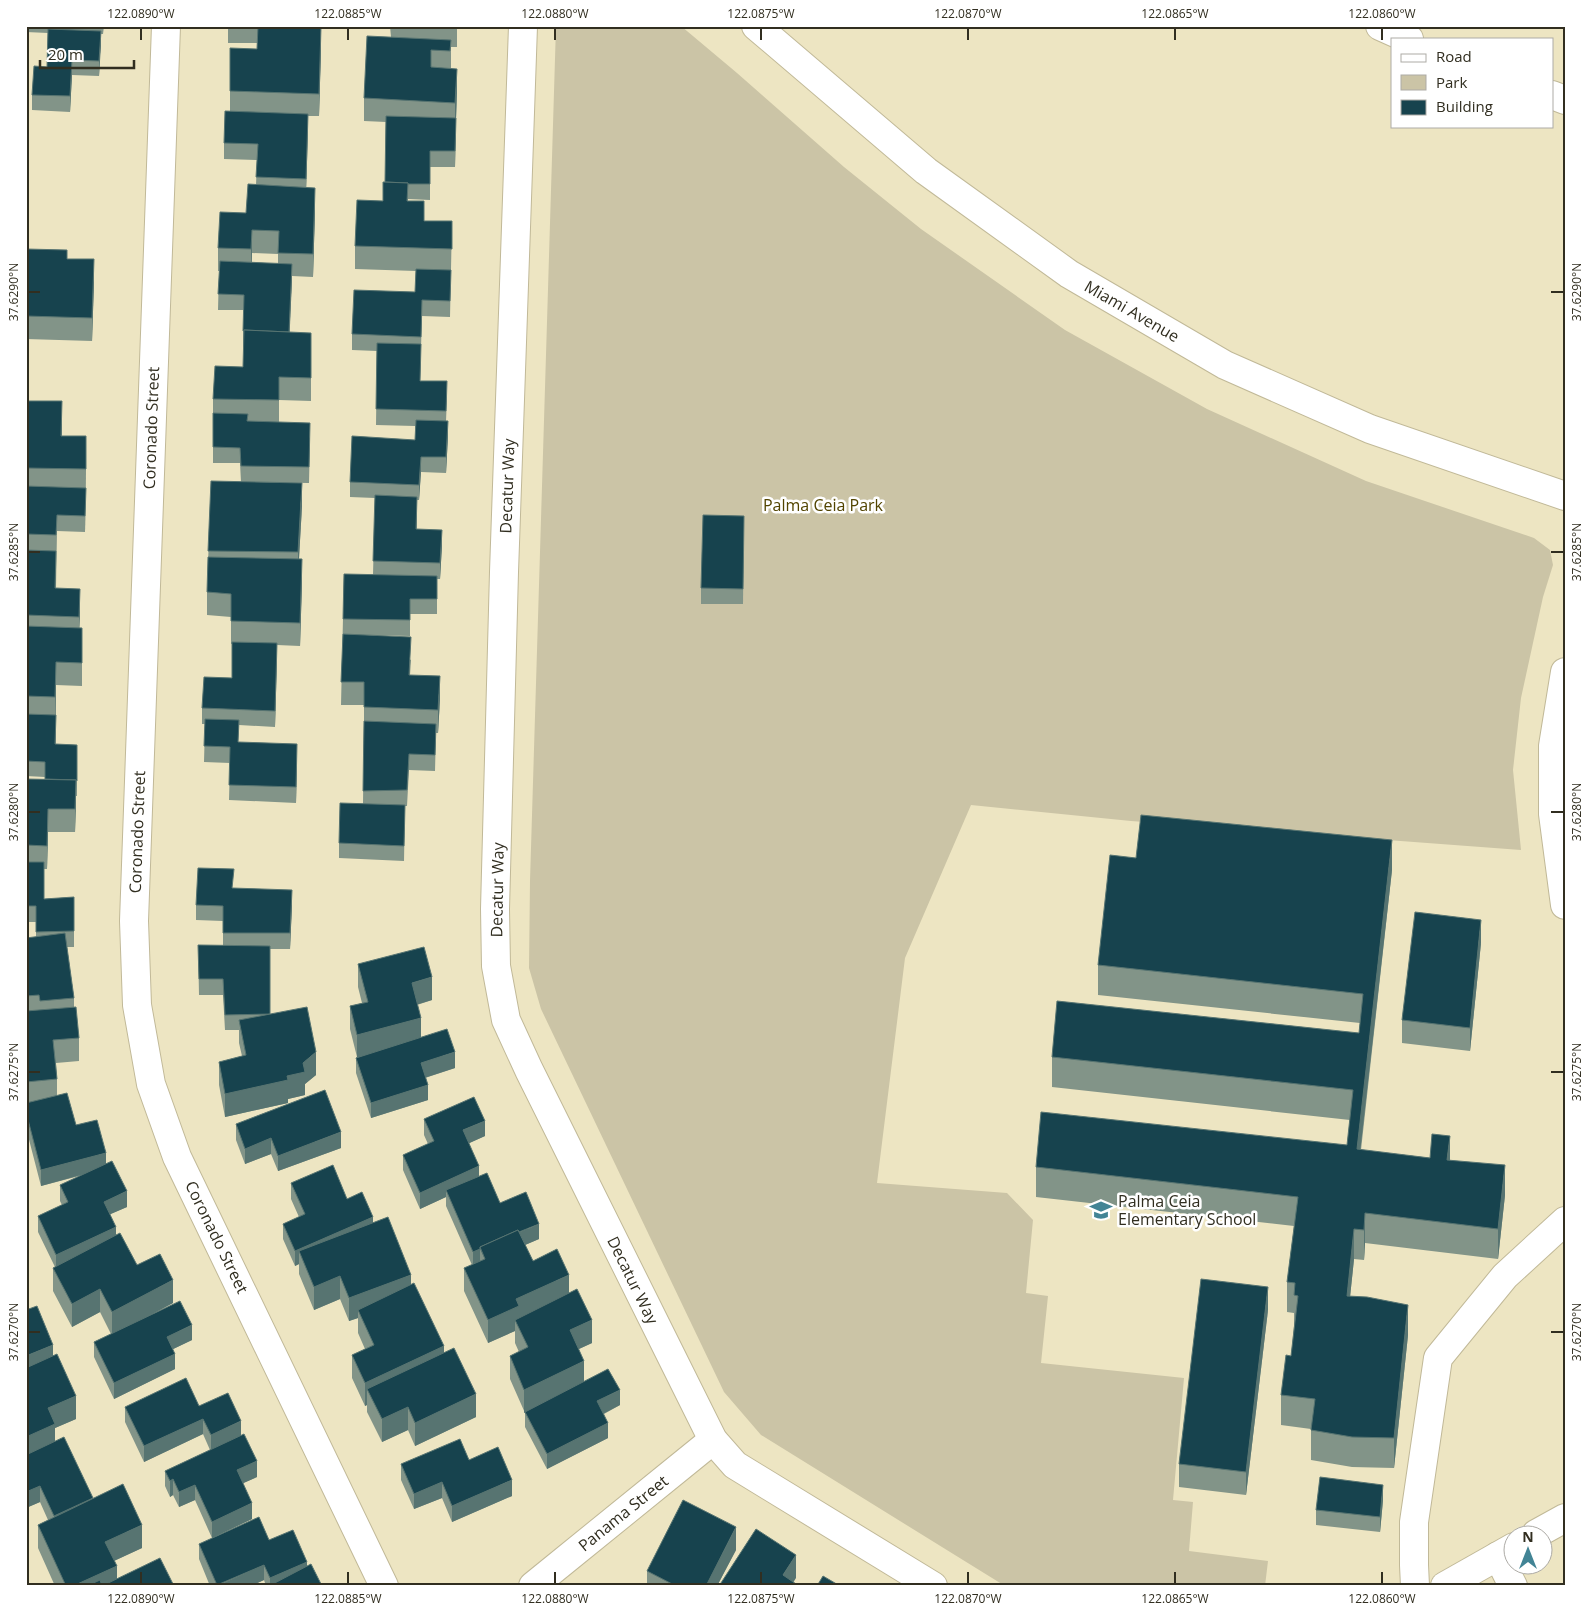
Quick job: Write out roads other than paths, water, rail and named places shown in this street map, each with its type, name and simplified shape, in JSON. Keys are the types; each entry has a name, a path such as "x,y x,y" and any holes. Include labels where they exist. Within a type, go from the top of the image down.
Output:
{"street":[{"name":"Coronado Street","path":"166,26 134,921 137,1005 151,1084 178,1158 384,1586"},
{"name":"Decatur Way","path":"523,26 504,572 496,909 496,966 506,1020 525,1062 713,1440 734,1465 934,1586"},
{"name":"Miami Avenue","path":"756,26 926,171 1085,284 1224,364 1279,389 1370,429 1565,496"},
{"path":"1380,26 1407,38"},
{"path":"1565,672 1553,746 1553,814 1565,906"},
{"path":"1415,1586 1414,1522 1438,1358 1504,1276 1565,1221"},
{"name":"Panama Street","path":"533,1586 713,1440"},
{"path":"1554,1524 1565,1518"},
{"path":"1445,1586 1504,1553"}],"place":[{"name":"Palma Ceia Elementary School","path":"1101,1210"}],"park label":[{"name":"Palma Ceia Park","path":"823,505"}]}
